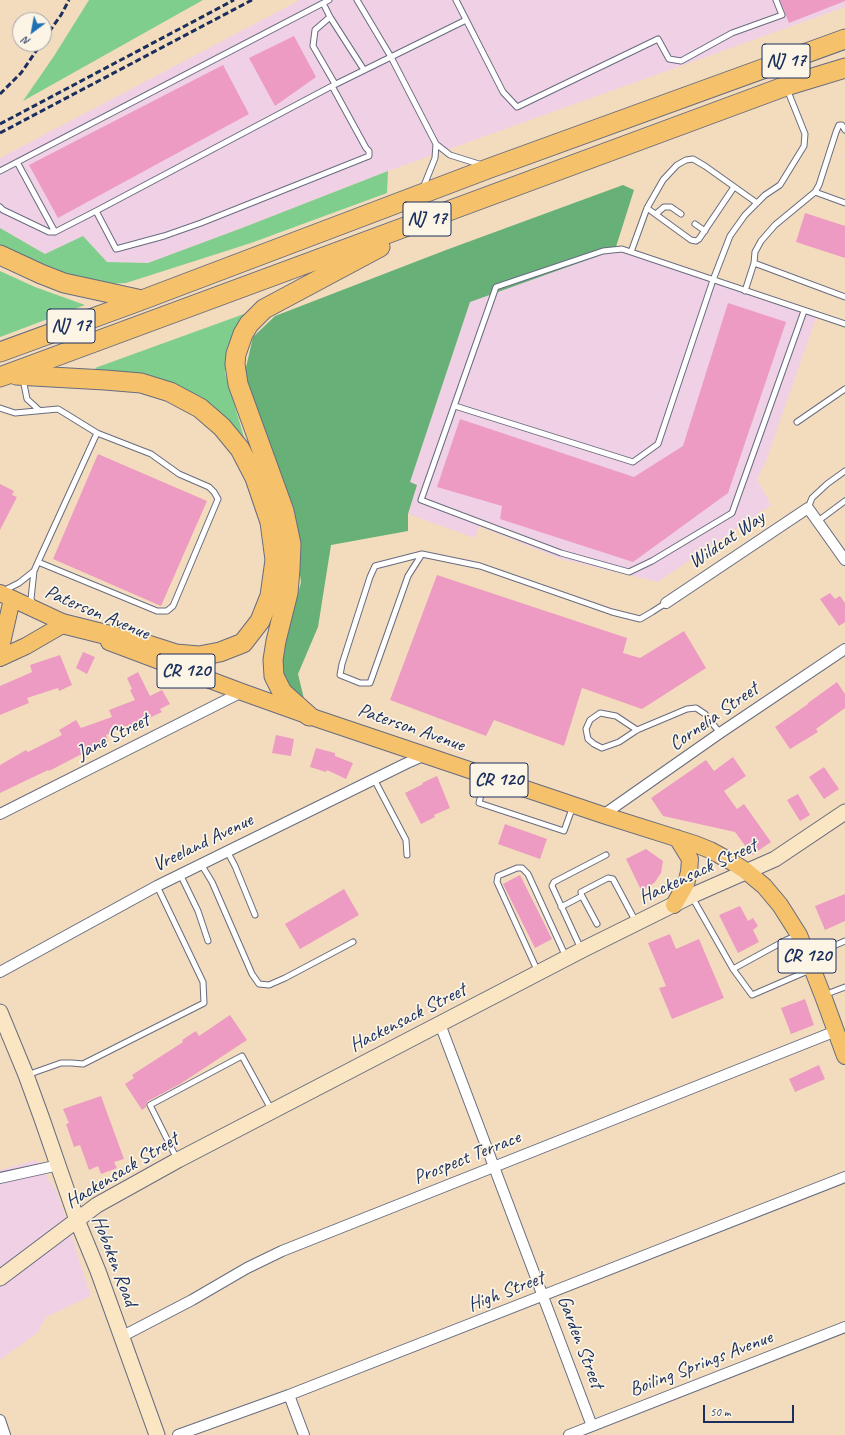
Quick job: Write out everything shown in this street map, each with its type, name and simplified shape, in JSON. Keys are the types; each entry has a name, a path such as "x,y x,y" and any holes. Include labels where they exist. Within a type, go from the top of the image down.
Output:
{"highway":[{"name":"NJ 17","path":"0,352 142,300 490,168 845,39"},
{"name":"NJ 17","path":"11,376 786,86 845,68"},
{"path":"309,716 282,692 274,676 273,660 276,641 288,593 291,544 284,511 238,384 235,364 238,344 249,324 264,309 447,212"},
{"path":"0,255 64,283 142,300"},
{"path":"11,376 141,383 170,392 200,408 222,427 240,449 255,478 270,522 275,560 270,596 260,621 243,643 220,652 199,656 176,654 148,645 64,624"}],"main road":[{"name":"Paterson Avenue","path":"4,595 64,624 139,654 242,692 309,716 710,850 746,871 764,886 780,905 798,935 841,1042"},
{"path":"0,647 2,643 4,595"},
{"path":"0,658 26,646 64,624"},
{"name":"Hackensack Street","path":"0,1278 97,1205 178,1160 538,972 691,896 775,859 845,812"},
{"path":"674,905 686,884 690,859 677,838"},
{"name":"Hoboken Road","path":"0,1012 26,1075 59,1165 77,1220 98,1271 157,1435"}],"street":[{"path":"808,508 845,560"},
{"name":"Wildcat Way","path":"666,603 808,508"},
{"name":"Cornelia Street","path":"604,815 720,733 845,649"},
{"name":"Jane Street","path":"0,814 242,692"},
{"name":"Vreeland Avenue","path":"0,972 180,874 426,755"},
{"name":"Garden Street","path":"440,1024 592,1426"},
{"name":"Prospect Terrace","path":"121,1337 192,1300 247,1268 282,1251 494,1167 841,1042"},
{"path":"0,1178 59,1165"},
{"name":"High Street","path":"178,1435 289,1395 543,1297 845,1177"},
{"name":"Boiling Springs Avenue","path":"569,1435 845,1327"},
{"path":"289,1395 304,1435"},
{"path":"0,1420 5,1435"}],"lane":[{"path":"0,171 329,0"},
{"path":"357,0 390,57 436,144 450,155 490,168"},
{"path":"456,0 503,92 517,107 658,39 669,59 681,61 732,33 782,15 776,0"},
{"path":"323,3 364,70"},
{"path":"96,210 116,249 164,236 201,223 369,156 369,151 366,148 313,46 315,30 330,16"},
{"path":"0,207 3,210 38,227 50,232 55,232 334,85 466,20"},
{"path":"455,406 633,462 658,444 713,280 730,236 745,214 765,195 780,185 804,146 805,134 786,86"},
{"path":"745,291 754,263 755,252 775,225 815,192 820,185 839,125 842,125 845,130"},
{"path":"421,195 435,158 436,144"},
{"path":"631,252 647,208 663,180 676,165 686,160 693,159 705,166 757,203"},
{"path":"17,162 55,232"},
{"path":"647,208 691,240 696,241 699,239 734,187"},
{"path":"815,192 845,203"},
{"path":"656,214 664,207 671,207 681,214"},
{"path":"695,224 704,231"},
{"path":"804,311 732,513 652,561 629,572 562,553 421,500 496,287 603,251 622,249 845,324"},
{"path":"754,263 845,297"},
{"path":"11,376 27,400 39,410"},
{"path":"797,422 845,389"},
{"path":"0,408 14,413 58,409 98,433 151,454 179,474 209,487 218,499 173,606 167,611 157,611 38,562"},
{"path":"36,611 31,599 34,571 98,433"},
{"path":"808,508 812,498 834,478 845,471"},
{"path":"818,521 845,501"},
{"path":"422,554 408,576 370,683 360,683 340,675 342,664 370,577 375,566 422,554 480,566 612,612 640,619 666,603"},
{"path":"4,595 34,571"},
{"path":"637,730 616,716 600,713 590,720 586,728 588,739 602,748 619,742 637,730 688,709 696,708 705,714 720,733"},
{"path":"486,775 479,803 486,806 564,831 573,805"},
{"path":"374,779 406,840 407,855"},
{"path":"227,851 235,866 255,915"},
{"path":"582,950 552,886 554,882 606,855"},
{"path":"201,864 212,882 252,974 258,984 269,985 285,978 353,942"},
{"path":"538,972 497,882 498,876 517,868 522,868 528,874 566,958"},
{"path":"180,874 198,911 208,941"},
{"path":"597,924 581,892 608,878 614,879 637,923"},
{"path":"26,1075 61,1063 72,1062 83,1064 204,1003 203,982 157,886"},
{"path":"562,907 582,896"},
{"path":"691,896 733,970 752,995 810,963 845,941"},
{"path":"733,970 786,940 798,935"},
{"path":"823,996 845,987"},
{"path":"178,1160 150,1105 242,1056 272,1110"}],"shaded area":[{"path":"300,0 845,0 845,7 388,171 148,263 107,262 83,236 45,254 0,228 0,158"},
{"path":"622,249 817,315 766,461 757,479 771,505 658,582 561,559 479,526 475,538 408,514 417,485 410,482 470,302 476,295 603,251"},
{"path":"36,1160 57,1192 91,1296 46,1317 37,1333 0,1360 0,1170"}],"green space":[{"path":"89,0 203,0 23,101 54,56"},
{"path":"388,171 387,193 251,243 126,283 91,285 0,250 0,228 45,254 83,236 107,262 148,263"},
{"path":"623,185 634,190 615,250 470,302 410,482 417,485 408,514 408,531 331,545 318,627 298,674 305,703 284,686 282,656 301,582 293,526 244,376 253,337 275,316 446,250"},
{"path":"0,271 35,287 85,305 0,337"},
{"path":"255,310 238,324 227,348 225,373 249,454 190,394 100,372 95,368"}],"building":[{"path":"780,0 845,0 845,1 789,23"},
{"path":"294,36 316,77 275,106 249,58"},
{"path":"223,65 249,114 58,218 29,165"},
{"path":"805,213 845,226 845,258 796,242"},
{"path":"728,303 786,322 728,493 633,562 500,519 502,506 437,487 460,419 634,477 683,446"},
{"path":"98,454 207,501 161,606 53,559"},
{"path":"0,484 14,491 12,495 17,497 0,530"},
{"path":"437,575 627,638 623,653 640,658 684,631 706,668 642,709 582,688 564,746 494,720 486,736 390,700"},
{"path":"830,593 835,599 840,596 845,603 845,622 839,626 820,599"},
{"path":"83,652 95,657 87,674 76,668"},
{"path":"60,655 72,685 59,691 58,688 27,698 29,703 0,715 0,686 32,672 30,665"},
{"path":"138,672 150,696 162,690 170,704 160,709 162,712 106,735 108,741 49,771 48,770 0,793 0,765 26,750 28,752 62,735 59,730 76,720 81,728 112,717 109,710 135,700 130,690 132,689 127,678"},
{"path":"837,682 845,694 845,708 816,729 818,732 790,749 775,727"},
{"path":"276,735 294,739 291,756 272,753"},
{"path":"316,748 335,753 335,756 353,763 346,779 327,770 326,772 310,767"},
{"path":"733,757 746,776 724,791 737,809 744,804 771,842 752,855 735,832 663,816 651,798 706,760 714,771"},
{"path":"824,767 839,789 824,799 809,777"},
{"path":"437,776 450,808 434,815 435,817 421,824 405,793"},
{"path":"798,794 810,815 800,821 787,800"},
{"path":"505,824 547,839 540,859 498,844"},
{"path":"646,849 663,861 661,873 655,882 642,892 626,859"},
{"path":"520,875 552,939 535,948 503,884"},
{"path":"344,889 359,915 300,949 285,924"},
{"path":"845,894 845,921 825,930 815,906"},
{"path":"740,906 748,921 753,918 758,926 753,930 759,942 738,953 719,915"},
{"path":"670,934 676,949 699,939 724,998 672,1019 659,988 666,986 648,943"},
{"path":"805,999 814,1025 791,1034 781,1008"},
{"path":"230,1015 247,1040 180,1084 148,1101 146,1107 142,1110 125,1084 134,1078 132,1075 183,1042 182,1040 196,1031 199,1036"},
{"path":"819,1065 825,1079 795,1092 789,1079"},
{"path":"101,1096 124,1159 114,1162 117,1168 101,1174 98,1166 89,1170 80,1145 74,1147 66,1124 69,1123 63,1109"}],"railway":[{"path":"52,28 69,0"},
{"path":"0,124 234,0"},
{"path":"0,133 252,0"},
{"path":"0,94 21,73 35,52"}]}
